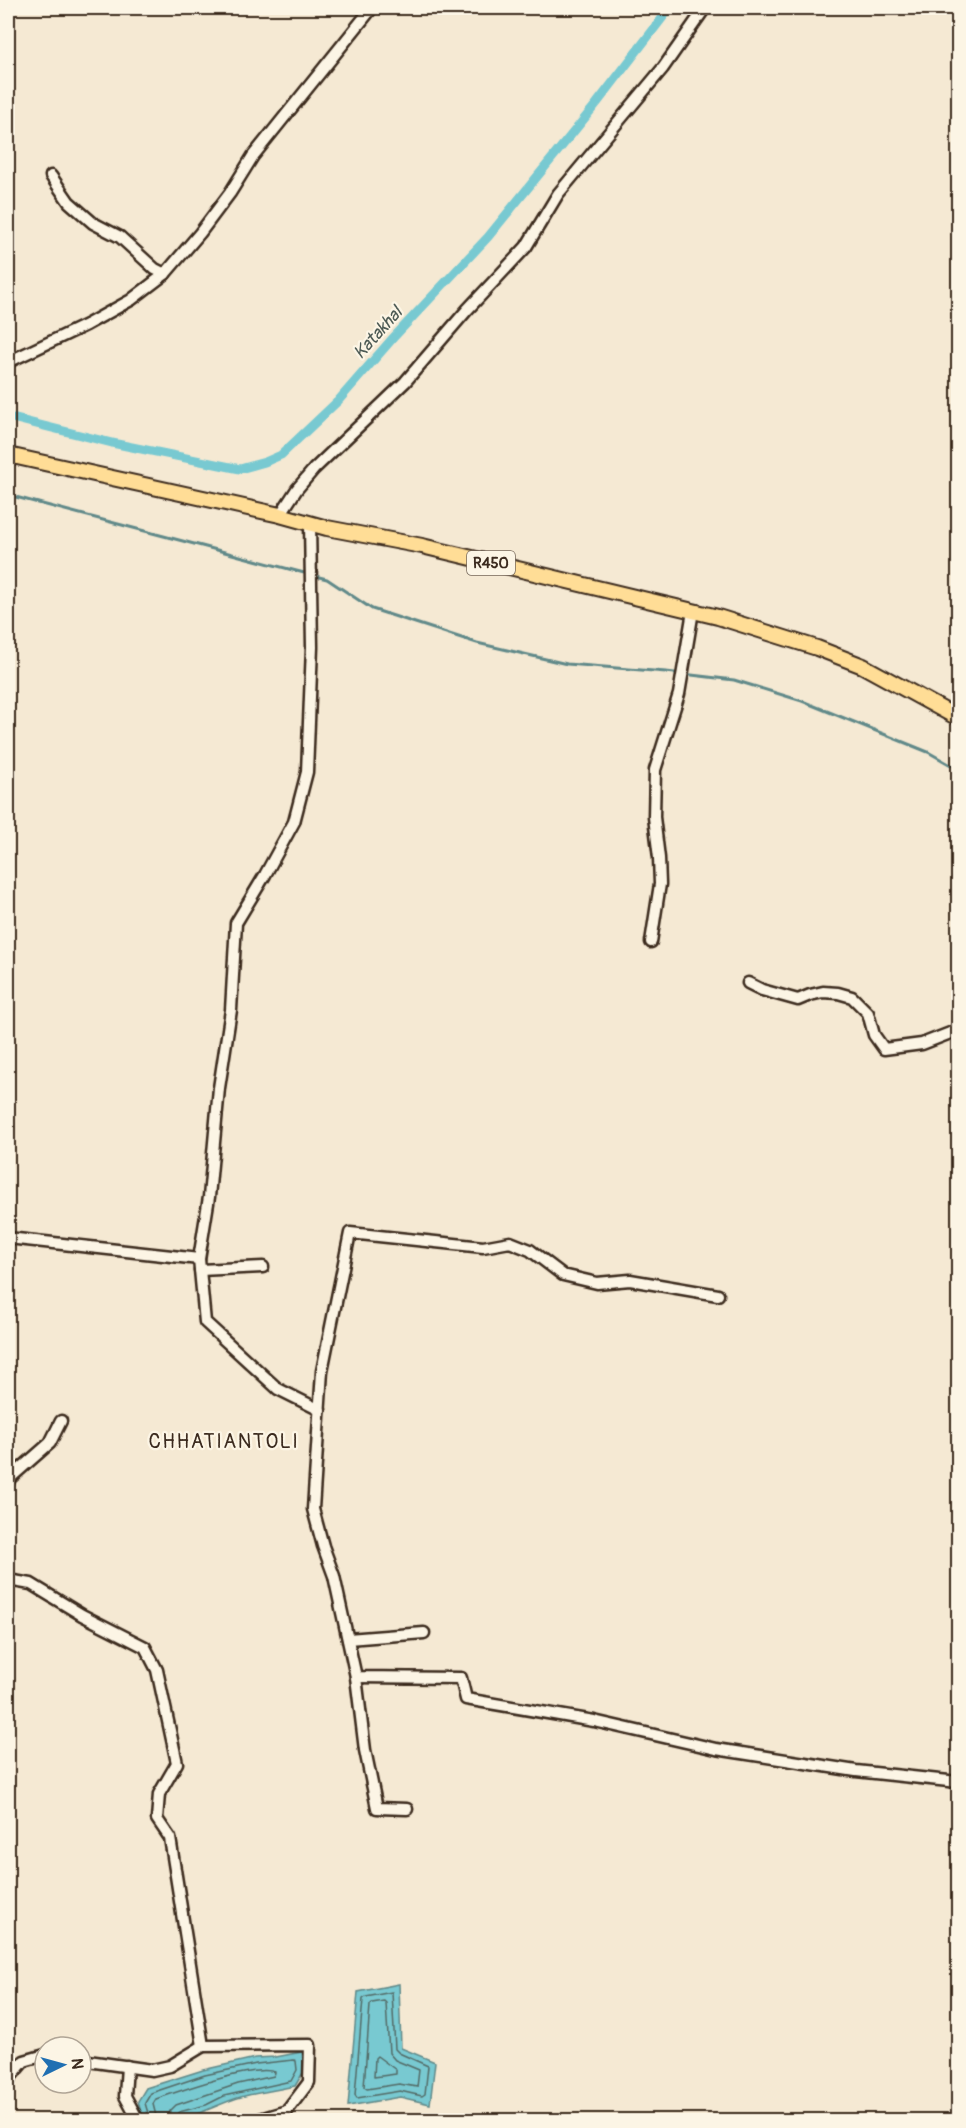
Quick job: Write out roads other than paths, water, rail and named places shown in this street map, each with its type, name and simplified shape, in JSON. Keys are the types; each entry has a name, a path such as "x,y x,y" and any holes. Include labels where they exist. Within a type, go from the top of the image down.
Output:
{"main road":[{"name":"R450","path":"8,454 310,523 422,546 693,611 817,648 863,666 958,718"}],"street":[{"path":"8,362 86,325 131,300 165,274 230,193 253,156 372,8"},
{"path":"280,515 314,469 405,382 467,310 526,248 558,194 663,69 705,8"},
{"path":"51,176 69,202 93,223 120,237 155,269 165,274"},
{"path":"310,523 312,647 307,772 294,822 236,923 231,1010 219,1088 200,1265 205,1322 278,1389 320,1410"},
{"path":"651,942 660,884 660,858 654,817 655,770 679,694 693,611"},
{"path":"748,983 762,990 798,1000 823,992 852,997 868,1013 874,1035 884,1049 922,1044 958,1030"},
{"path":"407,1809 377,1808 365,1750 356,1677 348,1639 334,1576 313,1509 322,1371 350,1233 483,1246 510,1242 530,1250 562,1275 597,1283 630,1280 718,1295"},
{"path":"8,1238 200,1265 263,1267"},
{"path":"8,1483 9,1479 50,1443 62,1421"},
{"path":"8,1580 32,1584 82,1615 145,1647 157,1670 177,1763 159,1794 157,1819 170,1838 203,2046"},
{"path":"348,1639 424,1633"},
{"path":"356,1677 461,1678 466,1699 604,1723 716,1749 856,1771 958,1782"},
{"path":"93,2062 152,2070 170,2066 203,2046 310,2045 309,2082 287,2111 257,2121"},
{"path":"8,2080 24,2061 33,2058"},
{"path":"127,2066 125,2096 138,2121"}],"water":[{"path":"399,1984 401,2048 435,2062 430,2104 400,2097 348,2106 358,1992"},
{"path":"302,2052 304,2071 295,2086 241,2097 172,2121 148,2120 141,2113 138,2101 146,2088 203,2070 255,2058"}],"waterway":[{"name":"Katakhal","path":"8,417 112,443 240,469 281,455 338,401 393,338 488,237 597,103 670,8"},
{"path":"8,495 308,574"},
{"path":"315,576 327,579 372,609 477,643 567,664 734,680 802,701 928,752 958,769"}],"district":[{"name":"CHHATIANTOLI","path":"224,1441"}]}
